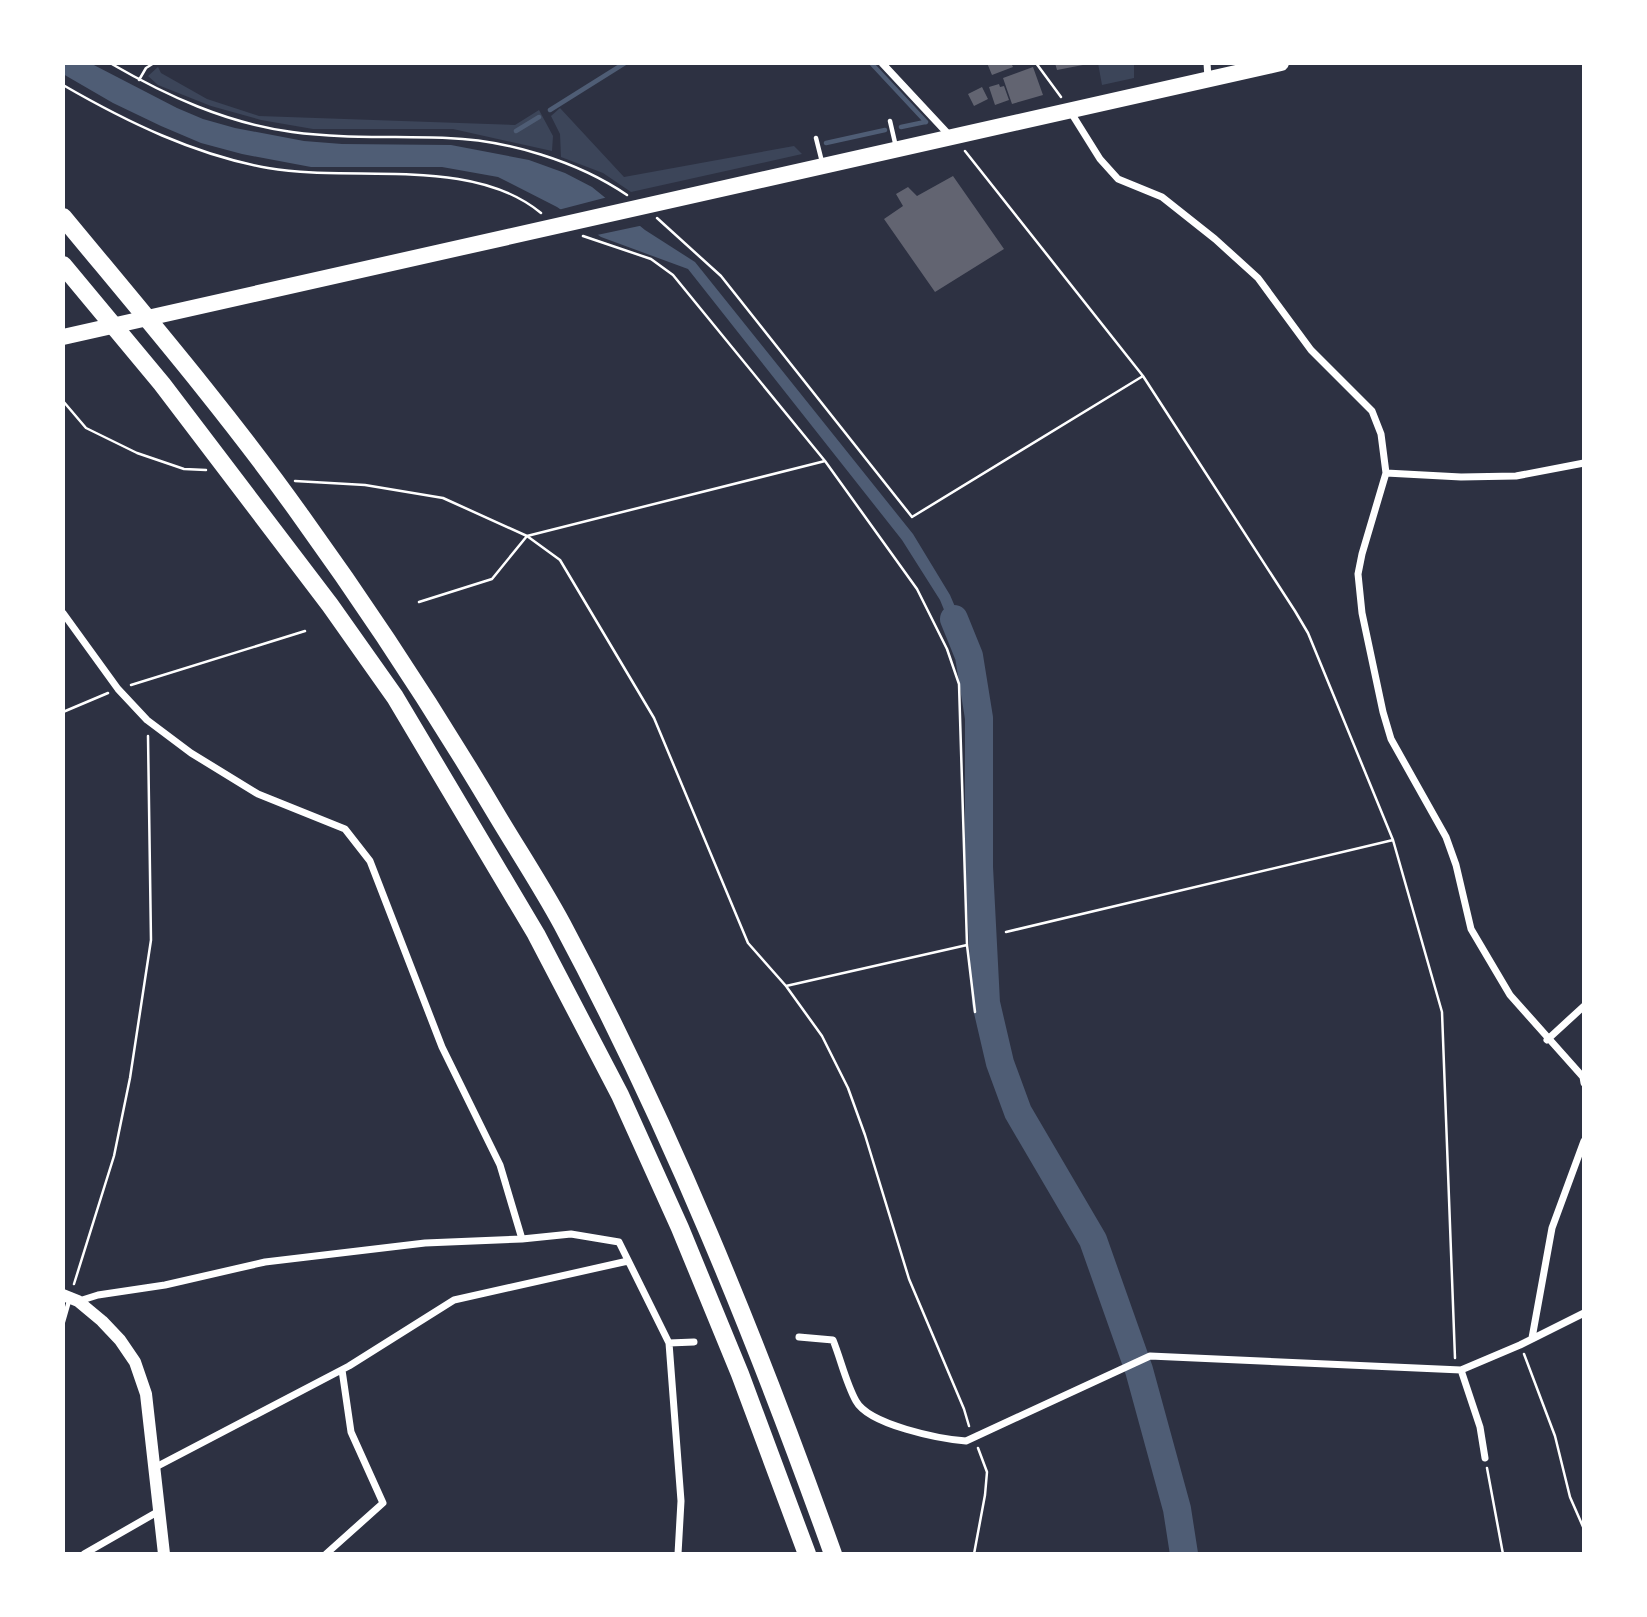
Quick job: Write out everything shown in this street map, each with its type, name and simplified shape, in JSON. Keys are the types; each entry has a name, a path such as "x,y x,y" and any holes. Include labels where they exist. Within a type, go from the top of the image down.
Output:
{"highway":[{"path":"63,337 1070,110 1208,71 1275,64"},
{"path":"63,217 194,375 300,515 416,685 477,781 567,934 645,1088 704,1220 764,1368 834,1554"},
{"path":"63,265 162,384 330,606 395,697 536,933 620,1095 680,1228 740,1374 807,1554"}],"street":[{"path":"882,63 951,137"},
{"path":"1070,110 1100,159 1118,179 1162,197 1258,278 1311,350 1372,411 1381,434 1385,473 1358,574 1362,613 1391,739 1446,837 1457,865 1471,929 1510,995 1547,1040 1583,1077 1584,1083"},
{"path":"1385,473 1461,477 1516,476 1584,463"},
{"path":"63,613 118,689 147,720 191,753 258,794 345,829 370,861 442,1047 500,1165 522,1239"},
{"path":"1547,1040 1584,1006"},
{"path":"1532,1338 1552,1228 1584,1141"},
{"path":"70,1298 165,1285 265,1262 425,1243 571,1234 619,1242 669,1343 681,1501 678,1554"},
{"path":"154,1468 342,1370 454,1300 628,1261"},
{"path":"70,1298 120,1340 135,1362 146,1394 164,1554"},
{"path":"799,1337 833,1340 857,1404 887,1424 966,1441 1127,1364 1150,1356 1461,1370 1520,1345 1584,1313"},
{"path":"669,1343 694,1342"},
{"path":"326,1554 383,1503 351,1432 342,1370"},
{"path":"1461,1370 1480,1427 1485,1458"},
{"path":"84,1554 159,1511"}],"lane":[{"path":"890,121 897,149"},
{"path":"816,138 823,166"},
{"path":"63,1322 70,1298"}],"path":[{"path":"110,63 139,80 211,113 290,132 450,138 488,143 553,158 607,181 637,209 721,276 912,517 1143,376"},
{"path":"139,80 146,68 154,63"},
{"path":"1036,63 1070,110"},
{"path":"63,85 118,115 210,155 306,174 432,175 501,189 540,211 554,226 651,259 673,275 825,461 917,589 947,649 959,684 967,945 975,1012"},
{"path":"951,137 1143,376 1308,634 1393,840 1442,1012 1454,1356 1461,1370"},
{"path":"63,401 86,428 137,453 184,469 213,471"},
{"path":"419,602 492,579 527,536 825,461"},
{"path":"288,481 365,485 443,498 527,536 559,560 654,718 748,943 786,986 822,1036 848,1088 866,1135 909,1279 964,1409 972,1438 987,1472 974,1554"},
{"path":"63,712 118,689 305,631"},
{"path":"70,1298 114,1156 130,1078 151,940 147,720"},
{"path":"1006,932 1393,840"},
{"path":"786,986 967,945"},
{"path":"1520,1345 1555,1436 1570,1497 1584,1529"},
{"path":"1485,1458 1503,1554"}],"shaded area":[{"path":"63,63 90,63 177,108 235,128 304,141 342,144 451,145 529,160 565,173 592,187 645,230 695,262 913,534 950,595 976,656 963,656 940,600 902,540 688,269 601,237 557,207 498,177 442,167 311,167 201,143 113,103 63,74"},
{"path":"1098,63 1134,63 1134,78 1102,85"},
{"path":"158,67 161,73 207,99 259,116 515,125 539,110 553,136 552,151 453,129 313,129 261,120 211,106 158,85 148,76"},
{"path":"560,108 624,177 794,146 802,154 631,192 603,173 561,157 560,134 551,116"}],"pier":[{"path":"608,197 644,225 597,235 558,210"}],"building":[{"path":"987,63 1011,63 1013,67 992,75"},
{"path":"1055,63 1088,63 1088,64 1057,70"},
{"path":"1033,67 1043,95 1012,104 1003,78"},
{"path":"999,84 1000,87 1004,86 1009,100 995,105 989,87"},
{"path":"982,87 988,99 974,106 968,94"},
{"path":"953,176 1004,249 935,292 884,219 903,206 896,194 908,187 917,196"}],"waterway":[{"path":"550,110 625,63"},
{"path":"871,63 926,122"},
{"path":"516,131 539,117"},
{"path":"901,127 925,122"},
{"path":"826,143 885,130"},
{"path":"954,619 969,656 979,718 979,867 986,1003 1000,1063 1018,1112 1093,1240 1139,1370 1177,1509 1184,1554"}]}
